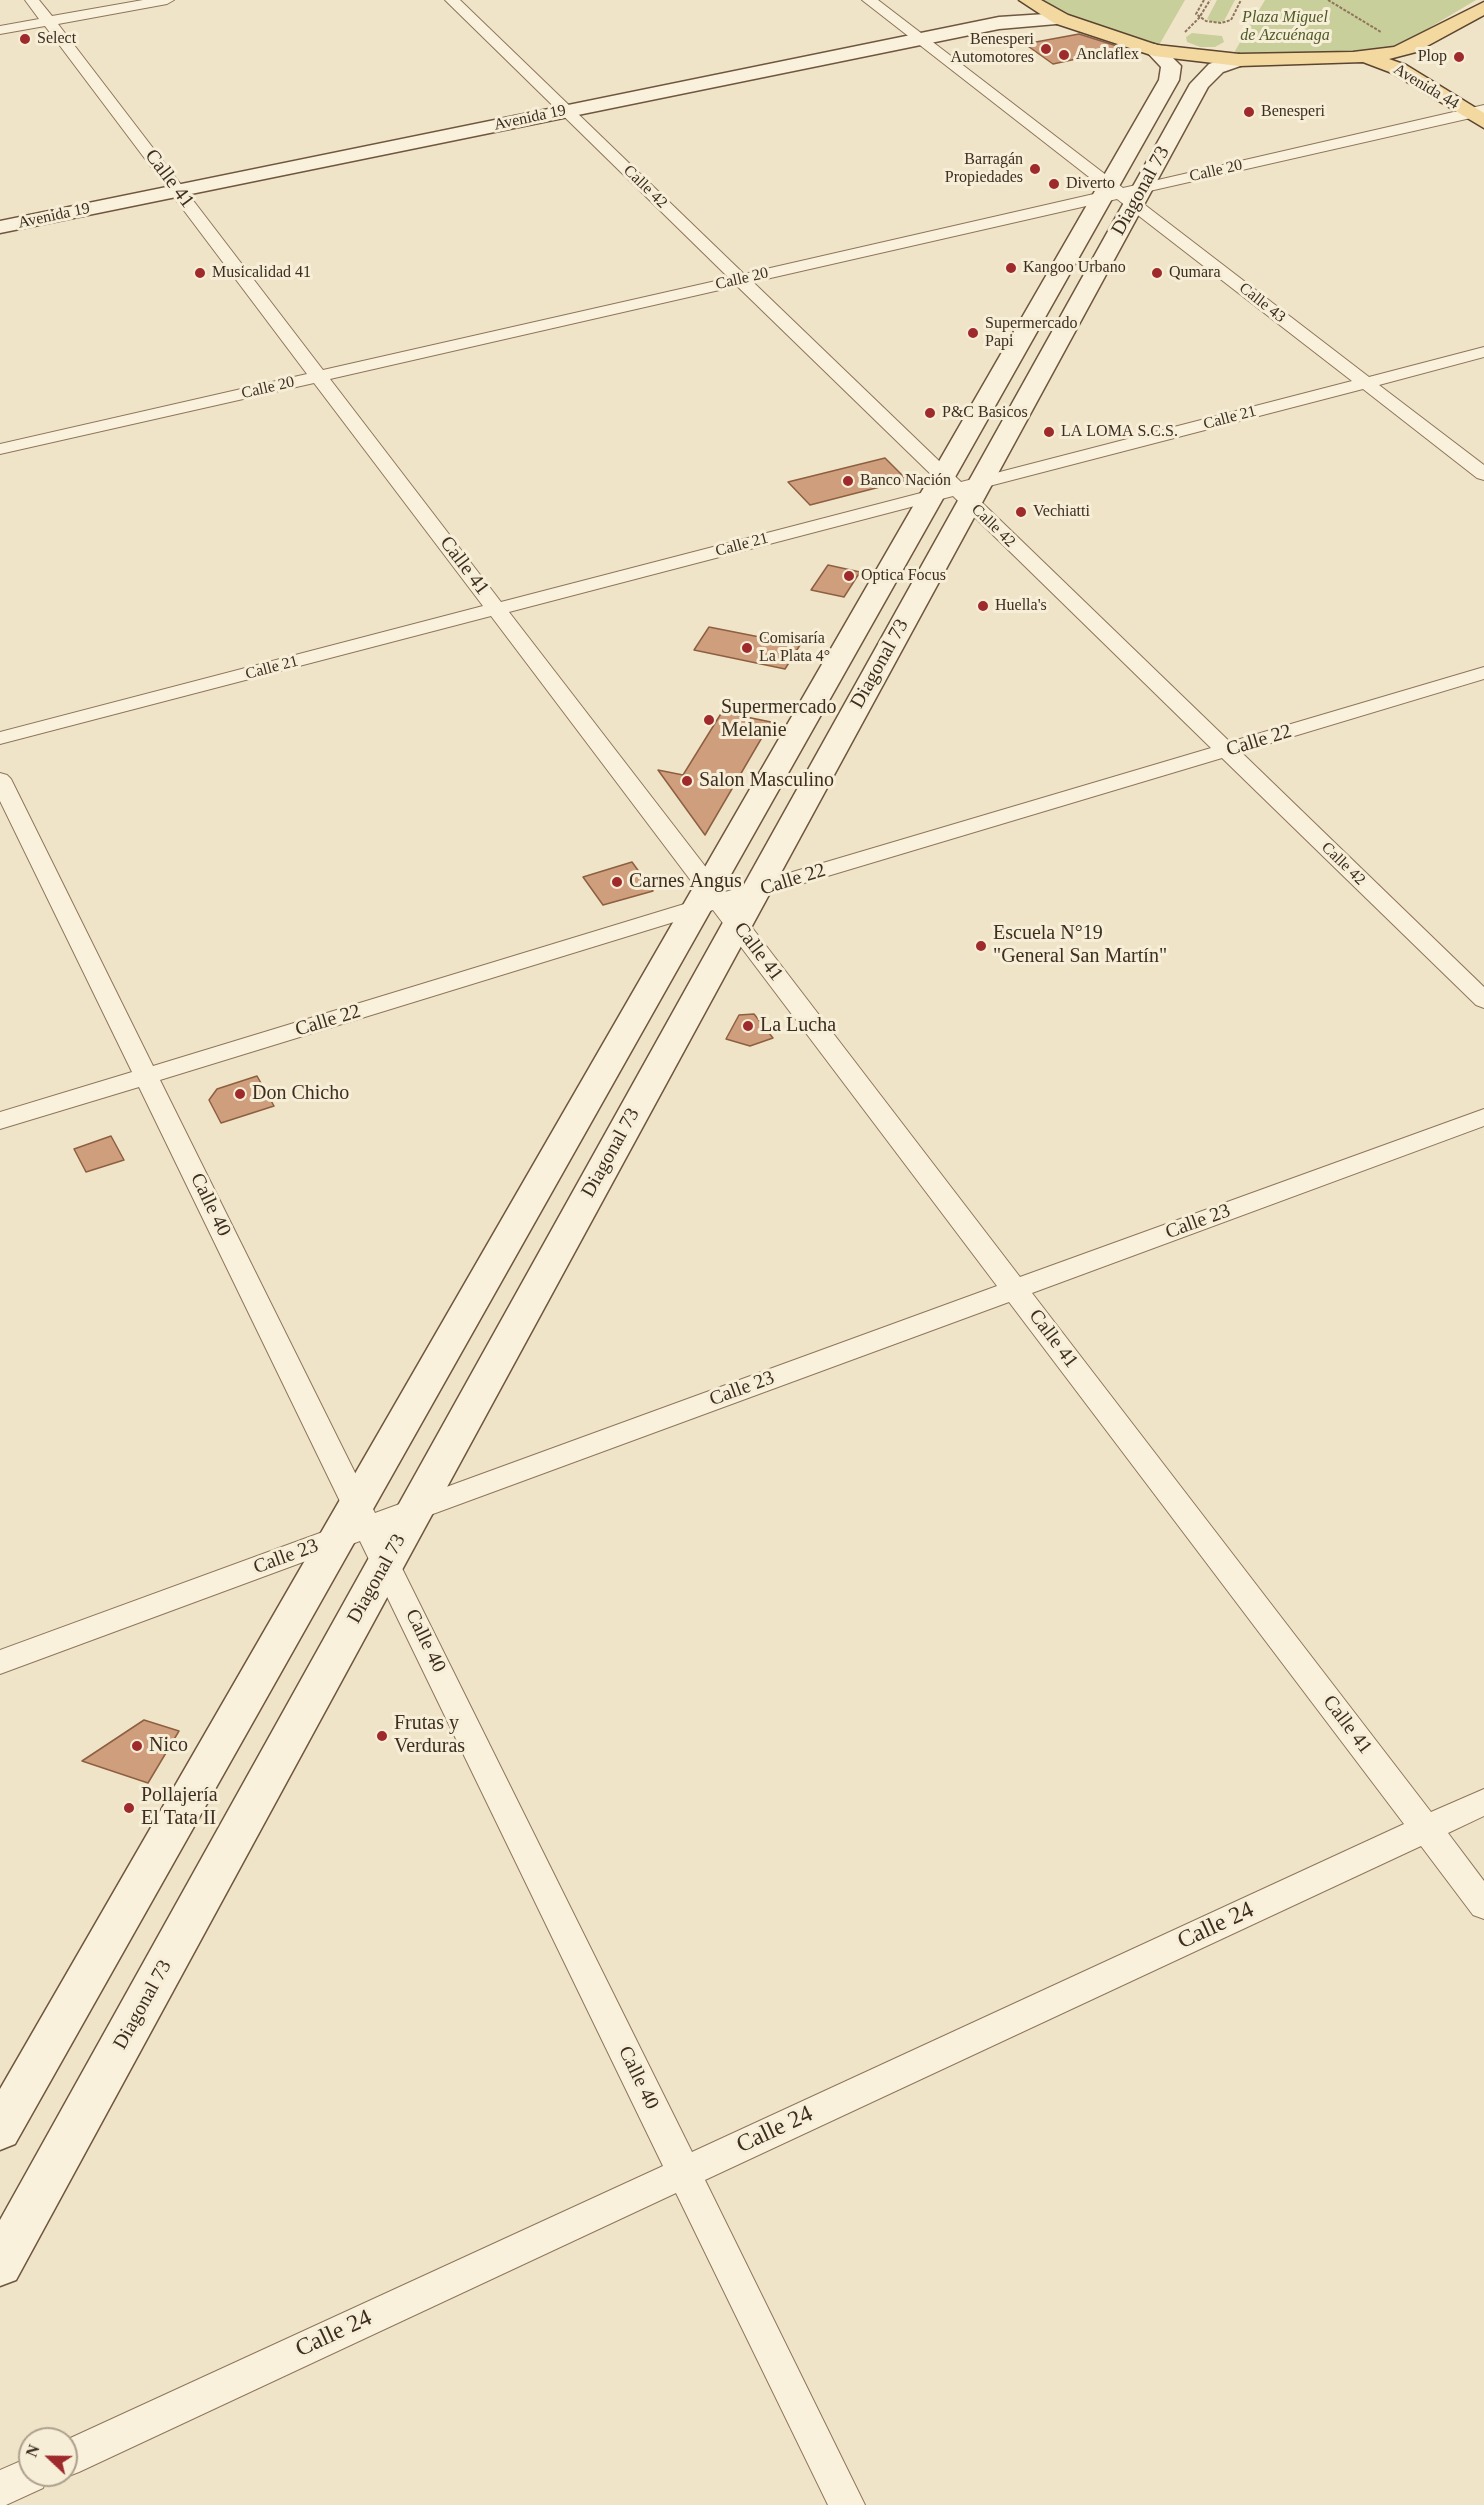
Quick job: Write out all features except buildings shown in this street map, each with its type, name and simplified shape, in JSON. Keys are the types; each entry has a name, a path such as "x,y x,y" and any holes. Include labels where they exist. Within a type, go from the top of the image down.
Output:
{"main road":[{"name":"Avenida 19","path":"0,227 172,183 559,104 903,26 994,8 1014,0"},
{"path":"1028,0 1061,19 1154,50 1239,60 1366,57 1409,48 1484,8"},
{"name":"Avenida 19","path":"559,104 1017,20 1061,19"},
{"name":"Avenida 44","path":"1409,48 1422,65 1480,112"},
{"name":"Diagonal 73","path":"0,2130 716,905 956,490 1122,193 1172,76 1170,63 1154,50"},
{"name":"Avenida 44","path":"1366,57 1399,69 1480,112"},
{"name":"Diagonal 73","path":"0,2264 415,1510 716,905 755,892 956,490 1122,193 1200,84 1216,68 1239,60"},
{"name":"Avenida 19","path":"0,209 172,183"}],"street":[{"name":"Calle 41","path":"32,0 497,609 716,905 1015,1289 1484,1905"},
{"path":"0,30 167,0"},
{"name":"Calle 42","path":"452,0 1484,1000"},
{"name":"Calle 43","path":"869,0 1484,474"},
{"name":"Calle 20","path":"0,449 1480,112"},
{"name":"Calle 21","path":"0,738 1484,352"},
{"name":"Calle 22","path":"755,892 1484,673"},
{"name":"Calle 40","path":"0,778 146,1076 355,1523 386,1562 847,2505"},
{"name":"Calle 22","path":"0,1121 716,905"},
{"name":"Calle 23","path":"0,1662 355,1523 415,1510 1484,1117"},
{"name":"Calle 24","path":"78,2452 1484,1802"},
{"path":"0,2489 18,2481"}],"path":[{"path":"1204,0 1196,14 1206,21 1221,23 1231,20 1241,0"},
{"path":"1328,0 1409,48"}],"green space":[{"name":"Plaza Miguel de Azcuénaga","path":"1038,0 1185,0 1158,47 1046,8"},
{"path":"1217,0 1235,0 1224,21 1215,23 1207,19"},
{"name":"Plaza Miguel de Azcuénaga","path":"1265,0 1476,0 1402,44 1357,52 1232,56"},
{"path":"1192,33 1222,36 1224,42 1215,47 1200,47 1187,42 1186,37"}],"place":[{"name":"Select","path":"25,39"},
{"name":"Benesperi Automotores","path":"1046,49"},
{"name":"Anclaflex","path":"1064,55"},
{"name":"Plop","path":"1459,57"},
{"name":"Benesperi","path":"1249,112"},
{"name":"Barragán Propiedades","path":"1035,169"},
{"name":"Diverto","path":"1054,184"},
{"name":"Kangoo Urbano","path":"1011,268"},
{"name":"Musicalidad 41","path":"200,273"},
{"name":"Qumara","path":"1157,273"},
{"name":"Supermercado Papi","path":"973,333"},
{"name":"P&C Basicos","path":"930,413"},
{"name":"LA LOMA S.C.S.","path":"1049,432"},
{"name":"Banco Nación","path":"848,481"},
{"name":"Vechiatti","path":"1021,512"},
{"name":"Optica Focus","path":"849,576"},
{"name":"Huella's","path":"983,606"},
{"name":"Comisaría La Plata 4°","path":"747,648"},
{"name":"Supermercado Melanie","path":"709,720"},
{"name":"Salon Masculino","path":"687,781"},
{"name":"Carnes Angus","path":"617,882"},
{"name":"Escuela N°19 \"General San Martín\"","path":"981,946"},
{"name":"La Lucha","path":"748,1026"},
{"name":"Don Chicho","path":"240,1094"},
{"name":"Frutas y Verduras","path":"382,1736"},
{"name":"Nico","path":"137,1746"},
{"name":"Pollajería El Tata II","path":"129,1808"}]}
